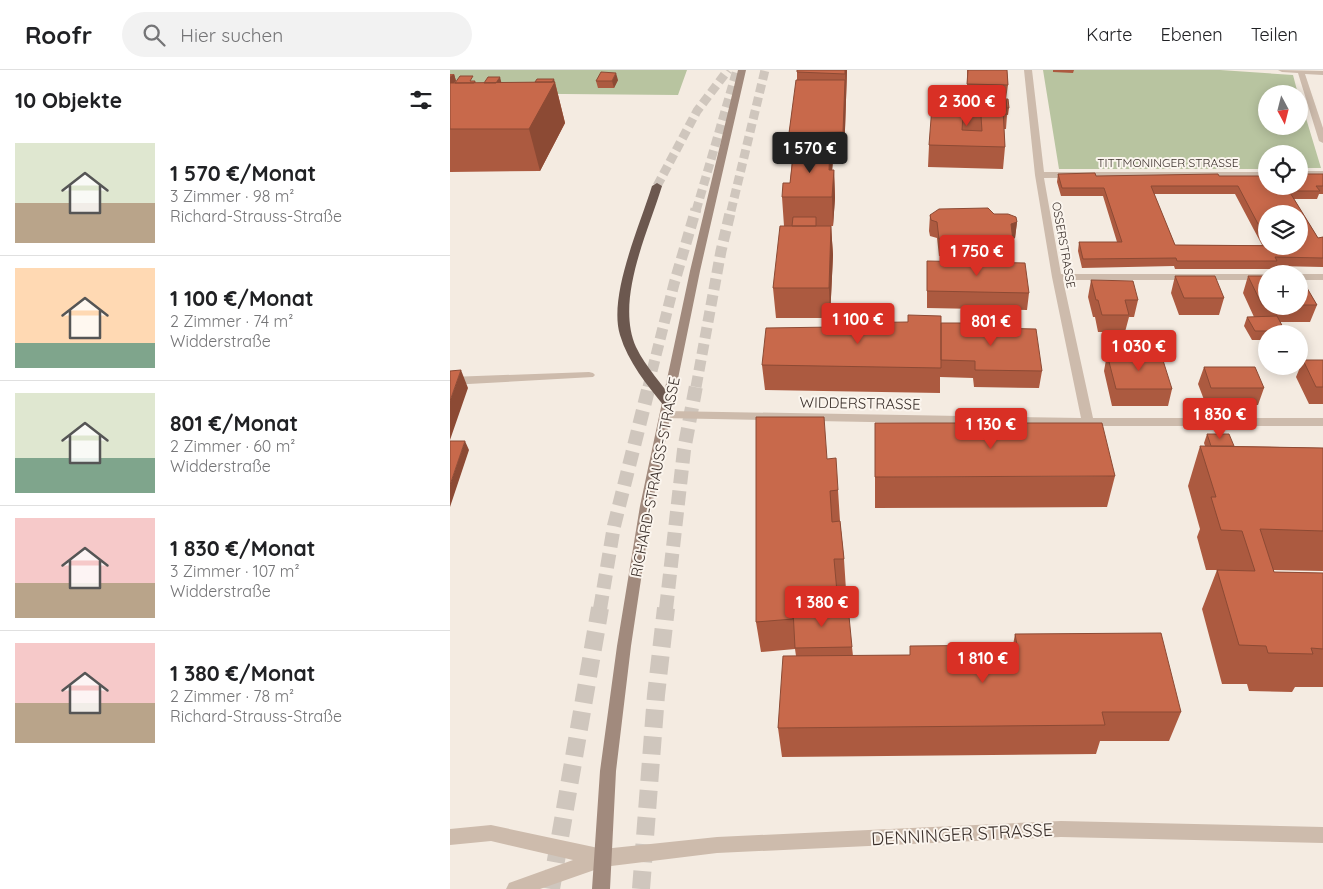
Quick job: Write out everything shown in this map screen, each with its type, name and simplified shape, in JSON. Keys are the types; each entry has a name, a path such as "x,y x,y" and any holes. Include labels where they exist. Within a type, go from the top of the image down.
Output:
{"highway":[{"path":"657,186 625,291 623,323 633,352 667,409"}],"main road":[{"name":"RICHARD-STRAUSS-STRASSE","path":"600,889 608,770 624,646 646,506 695,271 742,70"}],"street":[{"name":"OSSERSTRASSE","path":"1028,70 1039,176 1057,277 1088,422"},
{"path":"1282,70 1323,73"},
{"path":"1301,71 1323,142"},
{"name":"TITTMONINGER STRASSE","path":"1039,176 1258,174"},
{"path":"1308,174 1323,174"},
{"path":"1057,277 1258,277"},
{"path":"1308,277 1323,277"},
{"path":"450,381 589,375"},
{"name":"WIDDERSTRASSE","path":"667,409 1088,422 1323,422"},
{"name":"DENNINGER STRASSE","path":"515,889 603,858 717,845 1061,829 1323,835"},
{"name":"DENNINGER STRASSE","path":"450,837 491,833 603,858"}],"green space":[{"path":"450,70 687,70 678,95 450,93"},
{"path":"1043,70 1220,70 1293,75 1296,85 1258,85 1258,135 1308,135 1308,125 1321,168 1308,168 1308,145 1258,145 1258,169 1059,169"}],"building":[{"path":"797,70 845,70 845,74 797,72"},
{"path":"968,70 1007,70 1008,85 967,84"},
{"path":"601,72 616,73 612,81 596,81"},
{"path":"460,76 473,76 470,81 475,81 474,83 455,83"},
{"path":"488,77 500,77 496,83 484,83"},
{"path":"537,79 554,79 552,82 535,82"},
{"path":"796,80 845,80 843,132 789,133"},
{"path":"555,82 529,129 450,129 450,83"},
{"path":"955,99 1006,100 1007,114 1004,114 1003,108 942,106 955,106"},
{"path":"988,99 1008,99 1009,108 1007,108 1006,100"},
{"path":"932,106 1003,108 1005,147 929,145","holes":["963,116 981,116 982,131 962,130"]},
{"path":"794,138 832,138 831,153 830,148 794,148"},
{"path":"794,148 830,148 829,170 834,170 832,197 782,197 783,183 790,183"},
{"path":"1095,173 1096,176 1218,174 1219,176 1258,176 1258,195 1291,195 1298,205 1258,205 1258,224 1238,186 1151,186 1175,245 1258,246 1258,255 1308,255 1308,222 1318,238 1323,237 1323,258 1275,257 1277,261 1177,261 1176,258 1083,259 1079,242 1122,242 1104,188 1062,188 1058,174"},
{"path":"1308,174 1323,174 1323,186 1316,186 1320,191 1308,191"},
{"path":"988,208 994,214 1008,214 1016,217 1017,222 1011,224 1013,241 971,242 939,239 937,222 931,220 930,215 939,209"},
{"path":"793,217 816,217 816,226 792,226"},
{"path":"780,226 831,226 829,288 773,288"},
{"path":"927,261 1025,263 1029,293 927,291"},
{"path":"1175,276 1215,276 1224,298 1184,298"},
{"path":"1248,276 1258,276 1258,297"},
{"path":"1091,280 1133,281 1138,300 1125,300 1129,315 1102,315"},
{"path":"1308,290 1317,305 1308,305"},
{"path":"908,315 941,316 941,368 762,365 766,328 835,327 835,323 908,322"},
{"path":"1277,316 1282,325 1258,325 1258,331 1255,331 1247,317"},
{"path":"941,323 990,323 991,328 1036,329 1042,371 975,370 975,361 941,360"},
{"path":"1107,354 1161,354 1172,389 1116,389"},
{"path":"1308,360 1323,360 1323,387 1316,387 1308,370"},
{"path":"1204,367 1255,367 1264,388 1211,388"},
{"path":"461,370 450,401 450,371"},
{"path":"756,417 824,417 827,459 836,458 838,490 830,491 832,522 840,521 844,559 834,559 837,592 846,592 847,606 793,610 793,619 756,622"},
{"path":"875,423 1102,423 1115,476 875,477"},
{"path":"1207,434 1229,434 1234,446 1211,446"},
{"path":"450,441 465,441 450,485"},
{"path":"1200,446 1323,448 1323,531 1260,529 1274,572 1323,573 1323,649 1311,648 1313,654 1268,653 1266,646 1239,645 1217,570 1255,571 1242,531 1221,530 1211,497 1216,497"},
{"path":"848,606 852,647 795,648 793,610"},
{"path":"1161,633 1181,712 1102,712 1105,725 778,728 783,656 910,655 910,646 1017,645 1015,634"}],"tunnel":[{"path":"657,186 697,111 728,70"},
{"path":"696,211 737,70"},
{"path":"731,211 765,70"},
{"path":"648,387 674,284 696,209"},
{"path":"696,387 721,251 731,209"},
{"path":"600,609 614,526 649,386"},
{"path":"666,609 684,450 696,386"},
{"path":"551,889 600,608"},
{"path":"641,889 656,695 666,608"}]}
